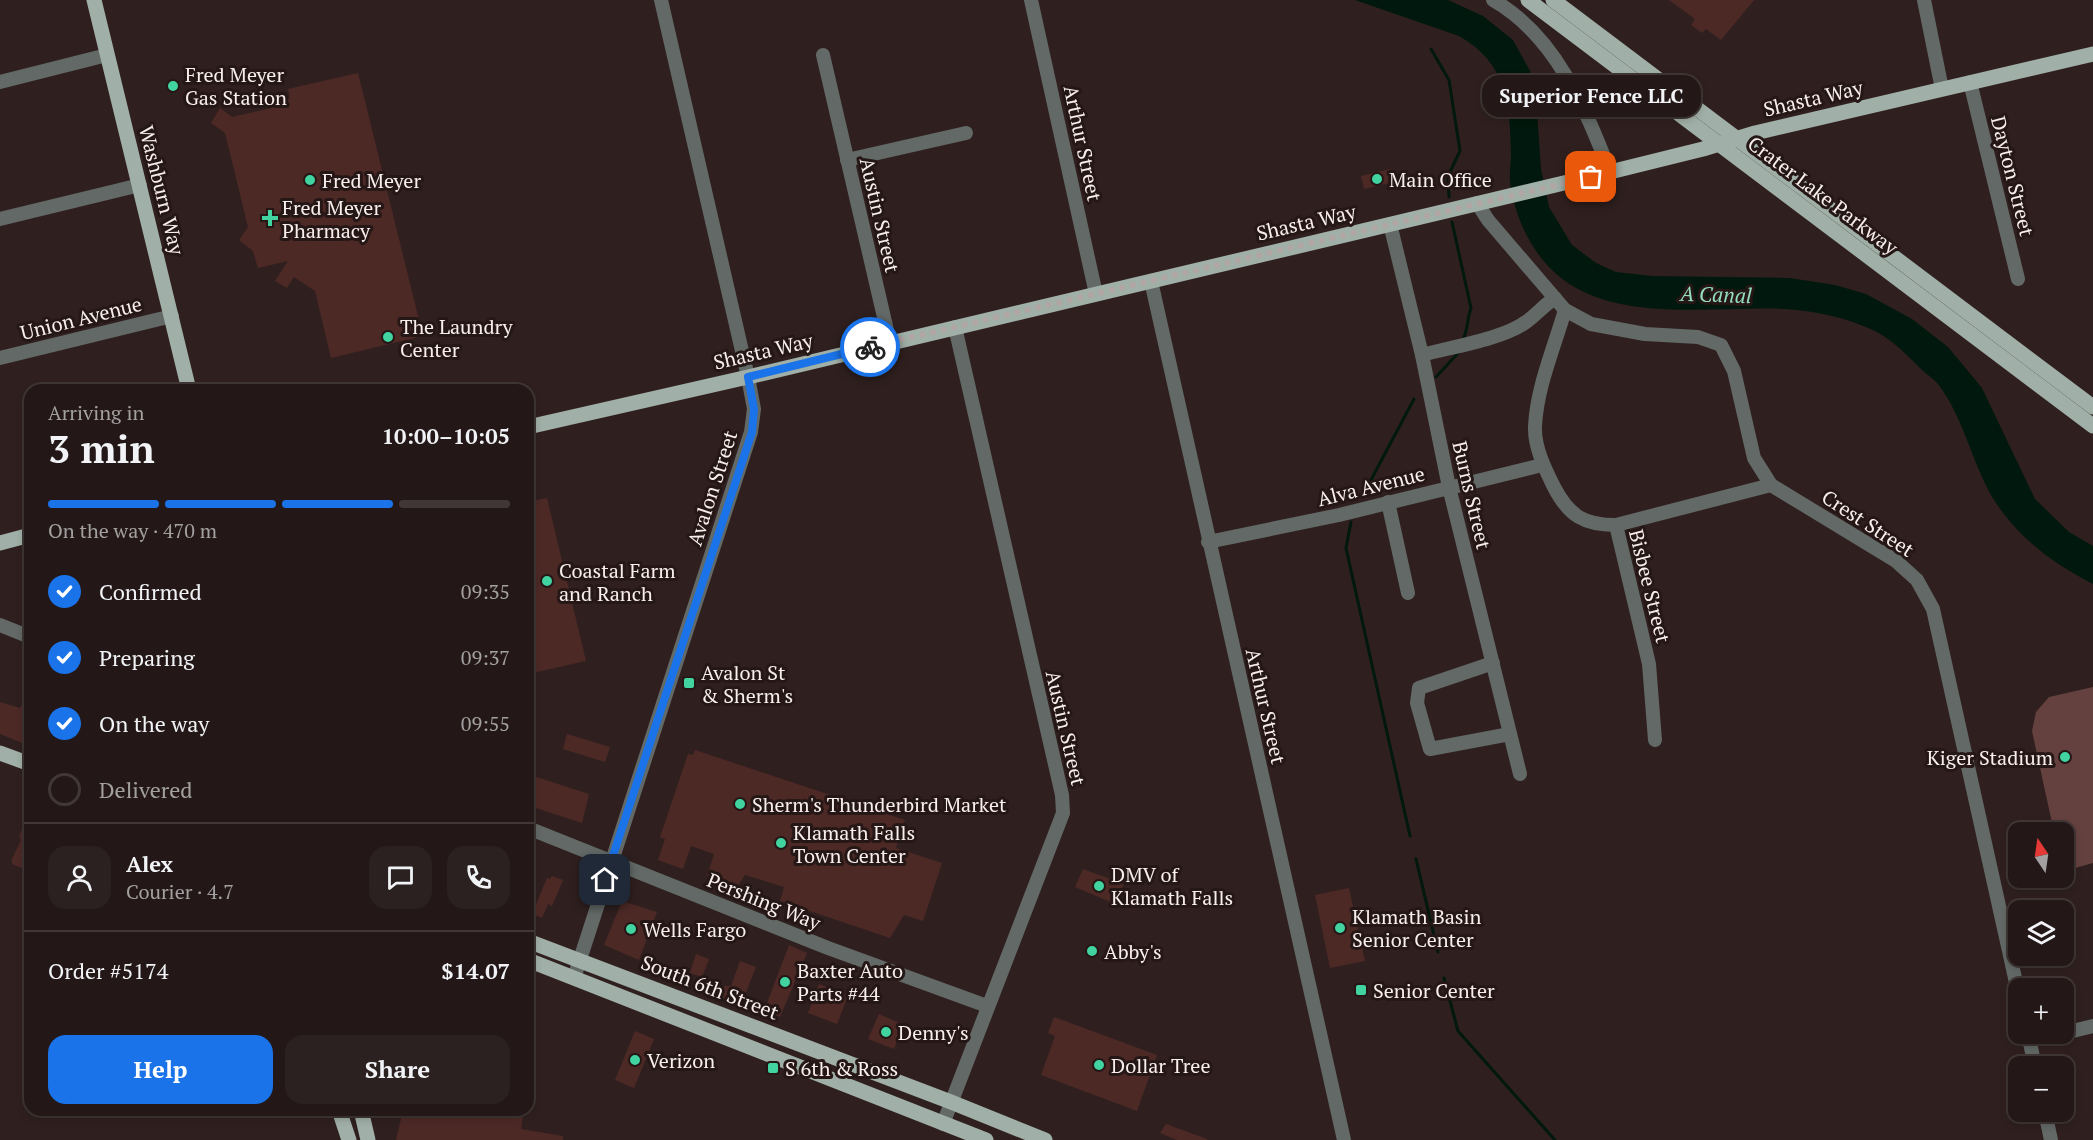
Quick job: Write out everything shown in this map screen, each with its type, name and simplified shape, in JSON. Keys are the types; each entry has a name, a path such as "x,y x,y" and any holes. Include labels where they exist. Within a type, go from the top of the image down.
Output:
{"main road":[{"name":"Washburn Way","path":"94,0 188,384"},
{"name":"Crater Lake Parkway","path":"1528,0 2093,426"},
{"name":"Crater Lake Parkway","path":"1553,0 2093,407"},
{"name":"Shasta Way","path":"534,426 1511,196 1970,82 2093,54"},
{"path":"0,543 24,537"},
{"path":"0,753 24,762"},
{"name":"South 6th Street","path":"534,943 1045,1140"},
{"name":"South 6th Street","path":"534,962 986,1140"},
{"path":"341,1116 347,1133 354,1125 359,1140"},
{"path":"362,1116 368,1140"}],"street":[{"name":"Avalon Street","path":"574,978 752,432 754,409 748,377 661,0"},
{"name":"Arthur Street","path":"1031,0 1096,294"},
{"path":"1493,0 1523,21 1548,48 1566,76 1591,124 1610,172"},
{"path":"1924,0 1942,89"},
{"path":"0,82 107,55"},
{"name":"Austin Street","path":"824,55 890,343"},
{"name":"Dayton Street","path":"1970,82 2018,279"},
{"path":"847,160 966,133"},
{"path":"0,219 140,185"},
{"name":"Crest Street","path":"1477,203 1488,220 1565,310 1591,324 1645,334 1698,337 1721,345 1734,371 1754,458 1771,484 1896,561 1917,580 1933,609 2015,978"},
{"name":"Burns Street","path":"1390,224 1422,355 1449,487 1520,774"},
{"name":"Arthur Street","path":"1151,281 1344,1140"},
{"path":"1422,355 1506,333 1526,322 1555,298"},
{"name":"Bisbee Street","path":"1565,310 1541,390 1535,428 1542,465 1559,498 1580,520 1598,525 1616,525 1649,664 1655,740"},
{"name":"Union Avenue","path":"0,358 172,316"},
{"name":"Austin Street","path":"943,1124 1063,813 1062,795 955,327"},
{"name":"Alva Avenue","path":"1208,542 1542,465"},
{"path":"1616,525 1771,484"},
{"path":"1388,502 1408,593"},
{"path":"0,625 24,635"},
{"path":"1493,663 1419,688 1418,703 1430,749 1510,734"},
{"name":"Pershing Way","path":"534,830 828,948 987,1006"},
{"path":"2074,1030 2093,1026"},
{"path":"2047,1122 2051,1140"}],"shaded area":[{"name":"Kiger Stadium","path":"2093,687 2093,863 2074,868 2074,822 2052,822 2032,731 2036,712 2049,697"}],"water":[{"name":"A Canal","path":"1355,0 1448,0 1483,16 1513,40 1530,71 1536,97 1541,169 1549,207 1572,245 1596,263 1616,272 1652,276 1790,278 1835,285 1866,294 1912,319 1948,347 1982,388 2035,499 2069,532 2093,546 2093,584 2039,550 2006,517 1988,489 1955,412 1938,384 1898,347 1877,332 1844,319 1797,310 1693,310 1629,306 1600,298 1573,286 1541,258 1528,239 1519,217 1510,182 1511,154 1507,102 1503,86 1487,59 1459,36"}],"building":[{"path":"1669,0 1754,0 1721,40 1706,29 1702,33 1691,25 1695,19"},
{"name":"Fred Meyer","path":"358,73 423,336 331,358 315,291 294,277 287,288 275,281 288,261 258,268 253,251 239,240 248,227 225,133 211,123 220,108 232,117 272,108 279,95 290,99 288,89"},
{"name":"Main Office","path":"1390,169 1393,182 1364,189 1361,176"},
{"name":"Coastal Farm and Ranch","path":"547,498 586,661 534,673 534,501"},
{"path":"0,702 20,708 24,703 24,744 0,734"},
{"path":"567,734 610,747 605,762 563,749"},
{"name":"Klamath Falls Town Center","path":"695,750 905,820 896,848 942,863 923,921 904,915 890,938 780,901 784,887 745,875 737,887 707,876 714,854 691,846 683,869 658,860 665,839 660,837 688,754 693,755"},
{"path":"534,776 589,794 582,823 536,808"},
{"path":"24,824 24,869 12,864 21,840 19,836"},
{"name":"DMV of Klamath Falls","path":"1083,869 1124,884 1113,903 1075,887"},
{"path":"552,876 563,880 552,906 548,904 542,918 534,915 534,909 547,878 550,879"},
{"name":"Klamath Basin Senior Center","path":"1349,888 1365,961 1330,968 1315,895"},
{"name":"Wells Fargo","path":"622,901 657,912 639,960 604,945"},
{"name":"Baxter Auto Parts #44","path":"789,945 807,953 780,1017 764,1011"},
{"path":"696,954 709,959 702,977 690,973"},
{"path":"740,961 756,967 741,1005 720,997 724,986 731,986"},
{"path":"819,984 848,996 837,1024 808,1013"},
{"name":"Denny's","path":"879,1014 904,1025 894,1049 868,1039"},
{"name":"Dollar Tree","path":"1054,1017 1157,1055 1137,1111 1041,1075 1055,1036 1048,1033"},
{"name":"Verizon","path":"635,1031 654,1039 634,1088 615,1080"},
{"path":"402,1116 523,1116 521,1129 563,1136 563,1140 396,1140"},
{"path":"1166,1124 1207,1140 1177,1140 1160,1133"}],"waterway":[{"path":"1431,49 1449,80 1460,151 1448,176 1449,197"},
{"path":"1452,222 1471,308 1463,340"},
{"path":"1436,377 1459,352"},
{"path":"1364,493 1414,399"},
{"path":"1351,522 1346,548 1410,836"},
{"path":"1416,859 1438,952"},
{"path":"1444,978 1458,1031 1555,1140"}],"way so far":[{"path":"870,347 1591,177"}],"place":[{"name":"Fred Meyer Gas Station","path":"173,86"},
{"name":"Superior Fence LLC","path":"1591,177"},
{"name":"Main Office","path":"1377,179"},
{"name":"Fred Meyer","path":"310,180"},
{"name":"Fred Meyer Pharmacy","path":"270,218"},
{"name":"The Laundry Center","path":"388,337"},
{"name":"Coastal Farm and Ranch","path":"547,581"},
{"name":"Avalon St & Sherm's","path":"689,683"},
{"name":"Kiger Stadium","path":"2065,757"},
{"name":"Sherm's Thunderbird Market","path":"740,804"},
{"name":"Klamath Falls Town Center","path":"781,843"},
{"name":"DMV of Klamath Falls","path":"1099,886"},
{"name":"Klamath Basin Senior Center","path":"1340,928"},
{"name":"Wells Fargo","path":"631,929"},
{"name":"Abby's","path":"1092,951"},
{"name":"Baxter Auto Parts #44","path":"785,982"},
{"name":"Senior Center","path":"1361,990"},
{"name":"Denny's","path":"886,1032"},
{"name":"Verizon","path":"635,1060"},
{"name":"Dollar Tree","path":"1099,1065"},
{"name":"S 6th & Ross","path":"773,1068"}],"route":[{"path":"605,880 752,432 754,409 748,377 870,347"}]}
